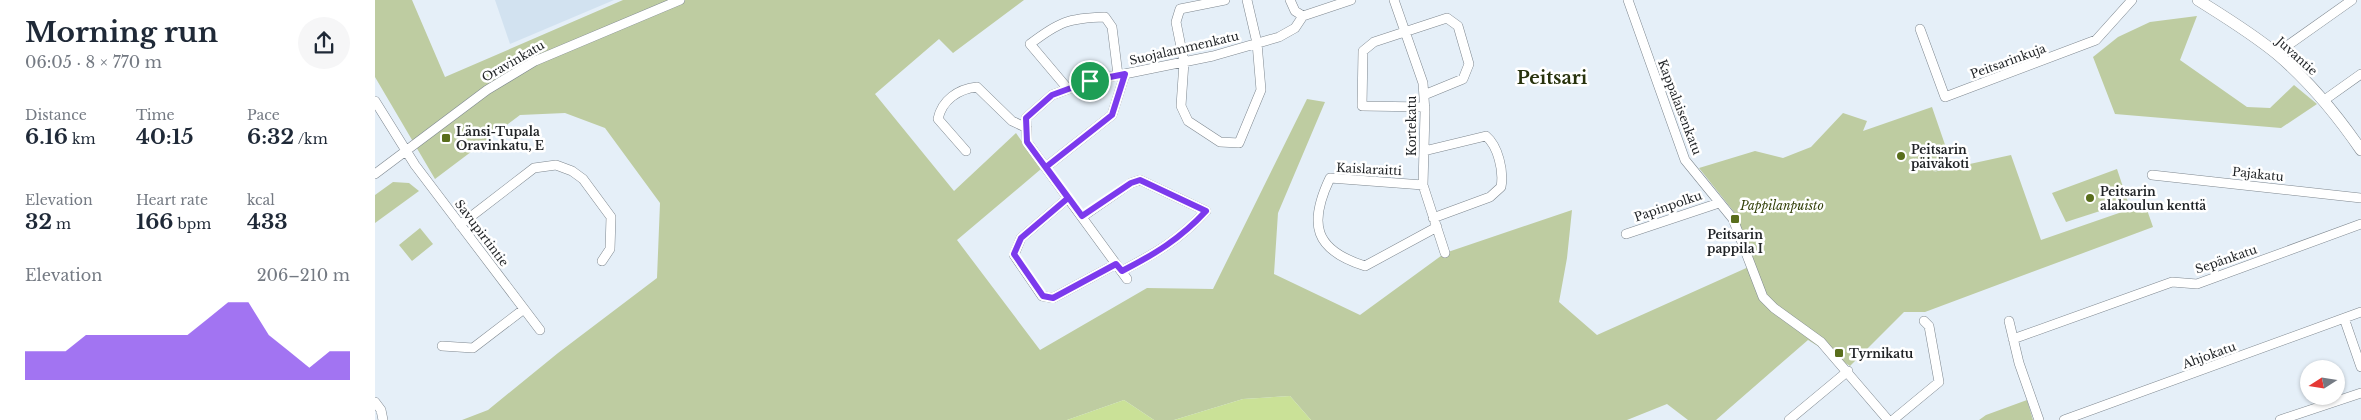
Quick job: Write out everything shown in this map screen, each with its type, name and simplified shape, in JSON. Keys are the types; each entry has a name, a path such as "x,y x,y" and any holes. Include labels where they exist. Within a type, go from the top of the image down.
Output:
{"main road":[{"name":"Juvantie","path":"2198,0 2251,34 2277,54 2323,100 2361,150"}],"street":[{"name":"Oravinkatu","path":"375,174 487,90 535,61 680,0"},
{"path":"1225,0 1180,9 1176,22 1185,62 1181,106 1188,121 1220,142 1239,143 1261,90 1257,44 1247,0"},
{"path":"1290,0 1295,11 1303,16 1351,0"},
{"name":"Kortekatu","path":"1394,0 1423,83 1425,108 1423,185 1445,253"},
{"name":"Kappalaisenkatu","path":"1628,0 1685,160 1733,219 1763,298 1831,352 1848,372"},
{"name":"Peitsarinkuja","path":"1920,29 1945,97 2095,40 2132,0"},
{"path":"2277,54 2352,0"},
{"name":"Suojalammenkatu","path":"1027,128 1026,118 1052,95 1090,81 1185,62 1257,44 1279,37 1295,28 1303,16"},
{"path":"1046,167 1112,115 1121,75 1112,27 1105,17 1080,18 1053,26 1030,44 1068,89"},
{"path":"1424,95 1463,79 1469,64 1458,26 1447,18 1374,42 1363,51 1362,106 1425,108"},
{"path":"2323,100 2361,74"},
{"path":"966,151 938,119 941,107 954,95 968,88 977,88 1012,121 1027,128 1027,142 1127,279"},
{"name":"Savupirtintie","path":"375,101 405,150 540,330"},
{"path":"1424,151 1486,136 1492,142 1503,176 1501,187 1490,197 1433,218"},
{"path":"460,225 533,168 556,165 572,171 583,179 611,217 610,249 602,261"},
{"name":"Pajakatu","path":"2152,176 2361,198"},
{"name":"Kaislaraitti","path":"1423,185 1331,178 1320,200 1317,231 1323,242 1349,261 1365,266 1437,228"},
{"path":"1068,198 1021,238 1014,254 1043,296 1053,298 1119,267 1158,252 1186,233 1206,211 1140,180 1131,183 1082,216"},
{"name":"Papinpolku","path":"1626,234 1719,203"},
{"name":"Sepänkatu","path":"2013,339 2172,282 2197,284 2361,224"},
{"path":"442,346 473,348 524,309"},
{"name":"Ahjokatu","path":"2064,420 2361,312"},
{"path":"2344,318 2361,367"},
{"path":"2009,321 2019,363 2039,420"},
{"path":"1893,420 1939,382 1929,326 1924,322"},
{"path":"1789,420 1848,372 1889,420"},
{"path":"2280,420 2361,393"},
{"path":"375,402 381,410 383,420"}],"shaded area":[{"path":"495,0 614,0 510,44"},
{"path":"1290,396 1311,420 1174,420 1243,399"},
{"path":"1124,400 1154,420 1067,420"}],"green space":[{"name":"Pappilanpuisto","path":"375,0 412,0 445,77 623,0 1024,0 953,53 939,39 875,94 954,191 1016,133 1041,169 957,240 1040,350 1147,288 1213,289 1307,99 1325,102 1278,213 1274,274 1360,315 1445,253 1572,210 1567,258 1559,302 1597,335 1753,265 1734,212 1699,168 1755,151 1783,158 1811,147 1843,113 1867,121 1863,131 1932,107 1952,165 1933,172 2011,155 2041,240 2145,204 2153,227 1925,312 1904,312 1850,366 1808,340 1716,420 1688,420 1667,404 1627,420 1311,420 1290,396 1243,399 1174,420 1154,420 1124,400 1067,420 462,420 488,410 558,353 657,278 660,203 605,128 565,113 520,115 435,179 375,77"},
{"path":"2197,16 2180,60 2247,107 2270,108 2294,85 2317,104 2281,128 2115,114 2093,57 2118,37 2150,22"},
{"name":"Peitsarin alakoulun kenttä","path":"2117,169 2128,202 2066,222 2052,193"},
{"path":"393,182 409,183 419,191 375,223 375,195"},
{"path":"420,228 433,244 412,261 399,245"},
{"path":"2027,400 2033,420 1979,420 1986,415"}],"place":[{"name":"Länsi-Tupala Oravinkatu, E","path":"446,138"},
{"name":"Peitsarin päiväkoti","path":"1901,156"},
{"name":"Peitsarin alakoulun kenttä","path":"2090,198"},
{"name":"Peitsarin pappila I","path":"1735,219"},
{"name":"Tyrnikatu","path":"1839,353"}],"district":[{"name":"Peitsari","path":"1552,78"}],"route":[{"path":"1125,74 1112,115 1046,167 1082,216 1131,183 1140,180 1206,211 1186,233 1158,252 1122,271 1116,264 1053,298 1043,296 1014,254 1021,238 1068,198 1027,142 1026,118 1052,95 1090,81 1125,74"}]}
